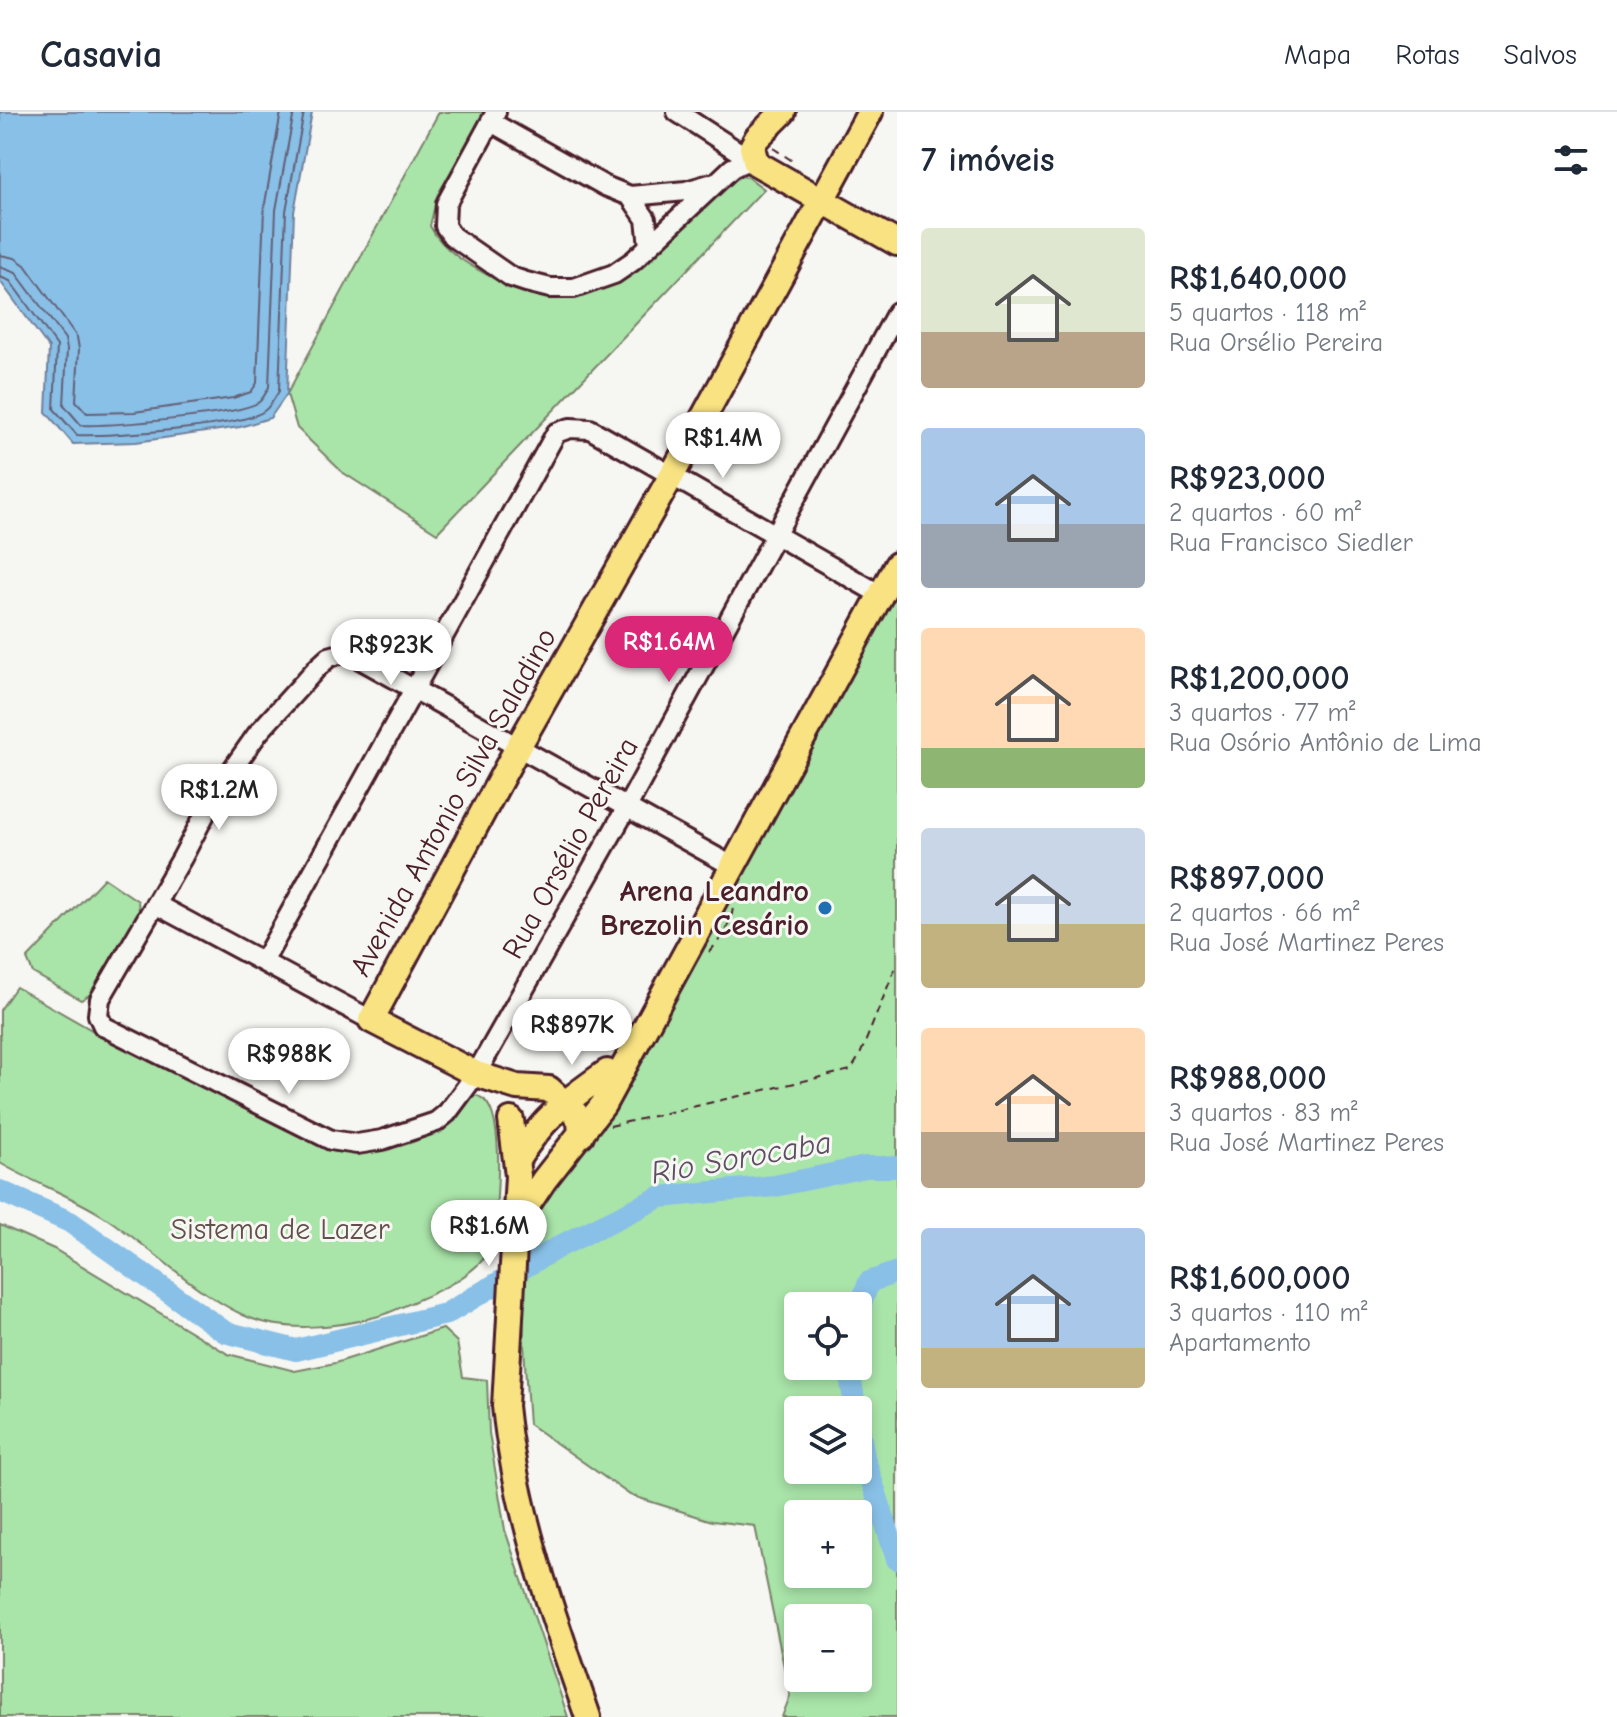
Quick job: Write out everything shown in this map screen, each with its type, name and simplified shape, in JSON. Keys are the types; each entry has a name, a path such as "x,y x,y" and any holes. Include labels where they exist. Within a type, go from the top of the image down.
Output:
{"main road":[{"path":"783,112 752,147 756,163 897,243"},
{"name":"Avenida Antonio Silva Saladino","path":"371,1020 518,747 672,475 818,200 870,112"},
{"path":"516,1227 603,1105 614,1072 734,867 897,565"},
{"path":"371,1020 485,1077 517,1087 549,1089 580,1121 582,1138"},
{"path":"539,1088 614,1072"},
{"path":"521,1154 541,1125 564,1102 614,1072"},
{"path":"485,1077 511,1120 521,1154 505,1406 514,1474 524,1520 588,1717"},
{"path":"521,1154 549,1159 582,1138"}],"street":[{"path":"677,112 756,163"},
{"path":"720,178 686,191 630,196 605,186 493,117 446,204 445,226 452,236 511,277 550,288 574,288 614,274 649,246 720,178 739,164 756,163"},
{"path":"718,139 740,142 757,138"},
{"path":"718,139 725,155 720,178"},
{"path":"630,196 646,219 649,246"},
{"name":"Rua Orsélio Pereira","path":"155,904 100,999 98,1015 103,1026 331,1140 357,1144 382,1140 436,1122 485,1077 775,532 897,312"},
{"path":"263,962 556,433 570,428 590,429 881,595"},
{"path":"371,1020 155,904 217,791 258,733 329,657 347,652 734,867"}],"path":[{"path":"757,138 798,165"},
{"path":"582,1138 851,1070 897,964"}],"green space":[{"path":"439,112 485,112 437,196 430,226 442,243 467,263 495,279 533,292 571,294 609,285 644,265 737,176 748,177 764,189 437,533 342,472 297,428 287,394"},
{"path":"897,579 897,1717 782,1717 789,1692 872,1692 872,1604 784,1604 784,1667 755,1526 712,1521 630,1495 529,1424 524,1345 528,1238 532,1213"},
{"path":"104,878 138,901 139,911 94,992 81,1000 33,973 27,959"},
{"name":"Sistema de Lazer","path":"16,987 92,1030 335,1152 360,1152 416,1141 438,1128 467,1095 480,1097 489,1106 497,1142 493,1246 469,1272 448,1286 380,1316 360,1321 308,1327 274,1324 258,1321 224,1305 103,1216 0,1163 0,1010"},
{"path":"0,1225 54,1249 228,1354 295,1371 335,1363 443,1329 457,1342 463,1377 487,1380 489,1433 505,1530 568,1717 0,1717"}],"water":[{"path":"0,112 312,112 294,212 287,394 270,418 240,427 136,442 73,444 46,412 49,348 0,281"}],"waterway":[{"name":"Rio Sorocaba","path":"0,1191 70,1222 225,1332 296,1350 446,1314 560,1246 660,1197 775,1186 866,1167 897,1167"},
{"name":"Rio Sorocaba","path":"865,1292 869,1282 897,1272"},
{"name":"Rio Sorocaba","path":"851,1380 853,1396"},
{"name":"Rio Sorocaba","path":"872,1482 897,1559"}],"place":[{"name":"Arena Leandro Brezolin Cesário","path":"825,908"}]}
